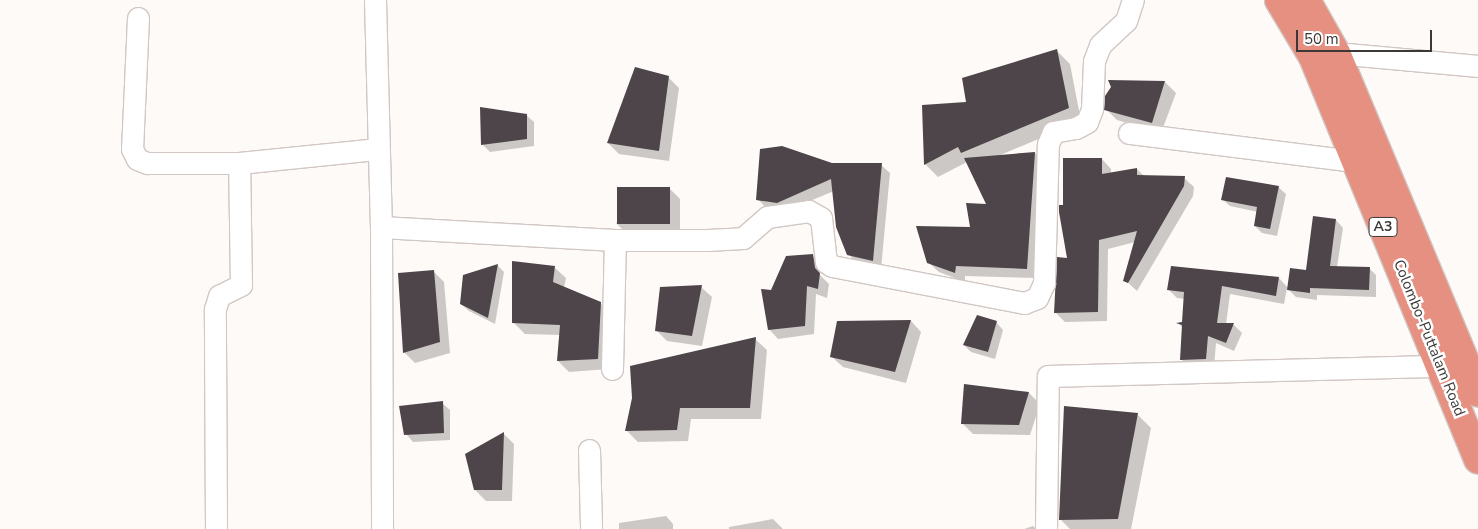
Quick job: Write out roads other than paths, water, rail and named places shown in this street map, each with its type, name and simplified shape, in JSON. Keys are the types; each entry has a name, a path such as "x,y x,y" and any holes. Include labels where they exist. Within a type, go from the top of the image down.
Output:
{"highway":[{"name":"Colombo-Puttalam Road","path":"1279,0 1324,55 1478,393"},
{"name":"Colombo-Puttalam Road","path":"1306,0 1354,160 1478,459"}],"street":[{"path":"375,0 381,227 382,529"},
{"path":"381,227 614,240 743,238 767,217 809,211 821,218 826,262 832,266 1024,303 1037,298 1044,283 1048,144 1053,132 1076,128 1087,122 1092,110 1097,53 1100,45 1126,21 1133,0"},
{"path":"138,18 132,149 137,159 147,163 239,164 378,149"},
{"path":"1324,55 1478,66"},
{"path":"1129,133 1354,160"},
{"path":"216,529 215,309 219,296 235,291 241,285 239,164"},
{"path":"612,369 614,240"},
{"path":"1046,529 1048,376 1441,366"},
{"path":"589,450 591,529"}]}
